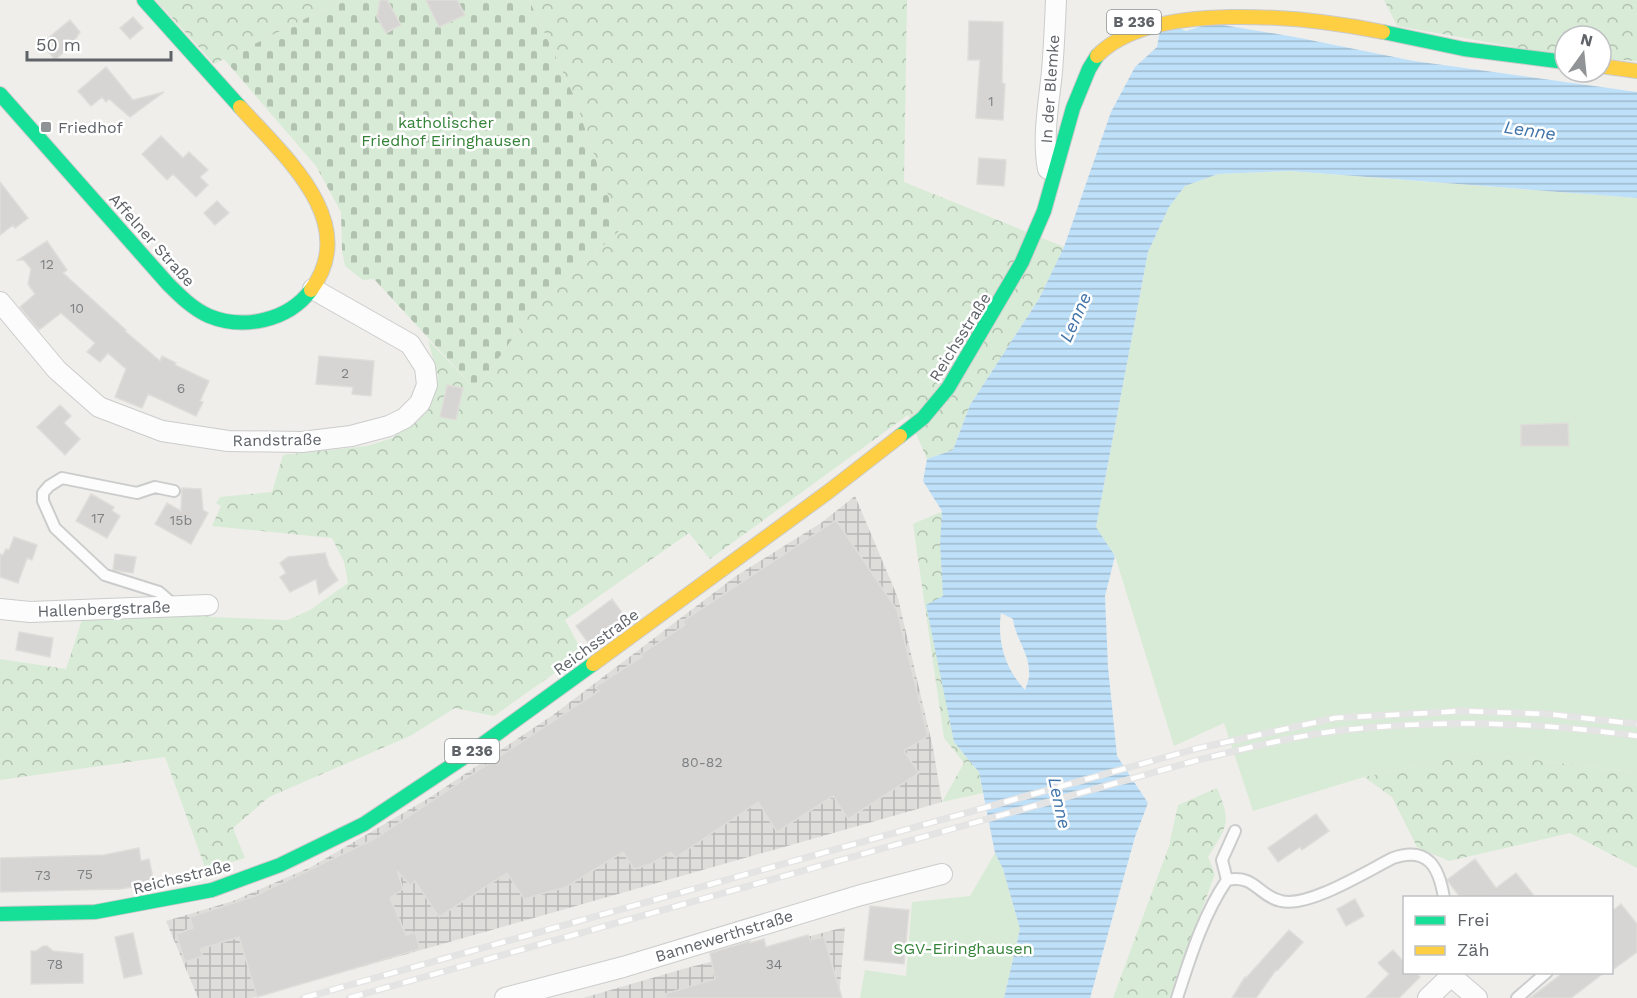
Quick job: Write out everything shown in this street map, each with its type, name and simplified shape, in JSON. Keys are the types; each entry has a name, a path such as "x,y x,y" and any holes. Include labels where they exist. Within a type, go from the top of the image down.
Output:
{"main road":[{"name":"Affelner Straße","path":"0,94 168,284 200,312 230,322 258,322 285,312 308,297 324,267 328,242 325,223 312,191 301,174 144,0"},
{"path":"1247,4 1464,49 1553,60"},
{"name":"B 236","path":"1054,176 1081,90 1099,51 1126,27 1158,10"},
{"path":"1613,68 1637,71"},
{"name":"Reichsstraße","path":"0,914 95,912 212,890 280,866 364,824 469,754 828,492 927,416 950,385 1000,304 1029,251 1054,176"}],"street":[{"name":"In der Blemke","path":"1054,176 1048,169 1046,154 1056,0"},
{"name":"Randstraße","path":"0,302 57,370 99,407 162,432 228,441 302,442 351,436 388,426 405,418 420,403 426,385 425,367 410,344 313,289"},
{"name":"Hallenbergstraße","path":"0,609 30,612 208,605"},
{"name":"Bannewerthstraße","path":"506,998 623,967 861,895 942,874"},
{"path":"1428,998 1450,974 1477,998"}],"lane":[{"path":"174,491 154,487 137,493 62,478 43,493 43,501 55,528 105,575 159,592 176,607"},
{"path":"1227,880 1222,860 1235,831"},
{"path":"1227,880 1243,879 1275,900 1291,903 1327,891 1393,858 1414,855 1433,863 1438,871 1444,896"},
{"path":"1177,998 1205,918 1216,895 1227,880"},
{"path":"1517,998 1545,974"}],"shaded area":[{"path":"855,496 898,598 933,748 942,802 252,998 198,998 166,921 233,901 311,867 429,798 553,715 736,576 821,523"},
{"path":"845,927 839,998 583,998 683,969"}],"green space":[{"path":"156,0 343,0 214,64"},
{"name":"katholischer Friedhof Eiringhausen","path":"343,0 529,0 573,94 620,230 532,311 476,390 374,279 363,280 345,266 342,250 341,212 316,166 224,59"},
{"path":"529,0 907,0 904,182 1064,247 1039,299 970,405 953,450 927,459 908,415 710,559 689,533 565,620 583,653 494,716 455,708 410,736 269,797 233,828 245,858 206,870 165,757 0,780 0,659 66,669 83,617 205,614 211,617 288,620 310,610 348,583 344,562 332,538 212,526 221,506 216,503 220,497 272,492 283,455 367,446 393,438 434,393 438,376 428,340 476,390 532,311 620,230 573,94"},
{"path":"1384,0 1637,0 1637,61 1613,60 1613,24 1553,24 1553,54 1397,26"},
{"path":"1289,171 1637,198 1637,773 1480,753 1364,777 1253,811 1224,723 1174,746 1115,556 1096,527 1148,252 1169,207 1185,186 1218,174"},
{"path":"943,511 940,544 954,742 979,772 983,793 942,802 964,763 944,738 913,524"},
{"path":"1480,753 1637,773 1637,868 1570,833 1449,861 1417,847 1392,797 1364,777"},
{"path":"1217,788 1226,817 1220,838 1208,857 1215,874 1169,998 1113,998 1169,846 1178,805"},
{"name":"SGV-Eiringhausen","path":"995,853 1003,869 1020,929 1004,998 860,998 865,970 906,976 912,902 970,896"}],"water":[{"name":"Lenne","path":"1211,23 1414,61 1553,80 1553,84 1579,84 1637,92 1637,198 1290,171 1218,174 1185,186 1169,207 1148,252 1096,527 1115,556 1105,596 1108,667 1117,756 1148,803 1135,837 1090,998 1004,998 1020,929 1003,869 995,853 979,772 954,742 926,605 943,596 940,544 942,511 923,481 927,459 953,450 970,405 1039,299 1064,247 1111,112 1135,67 1157,47 1160,30 1172,25 1186,31","holes":["1001,613 1013,619 1028,664 1029,676 1025,690 1012,673 1004,654 1000,634"]}],"building":[{"path":"380,0 387,0 401,25 386,33 377,17"},
{"path":"426,0 457,0 465,15 439,27"},
{"path":"133,17 143,28 130,39 120,28"},
{"path":"70,20 80,32 71,46 55,60 42,43"},
{"path":"969,21 1003,22 1002,83 1005,84 1003,120 976,118 980,60 968,60"},
{"path":"106,67 133,100 164,92 130,117 109,99 106,102 102,97 91,106 78,91"},
{"path":"161,136 183,158 189,152 208,170 200,177 208,185 196,197 173,174 167,180 142,154"},
{"path":"979,158 1006,160 1004,186 977,184"},
{"path":"0,182 28,218 15,228 13,225 0,235"},
{"path":"217,201 229,213 215,225 204,213"},
{"path":"47,241 67,270 63,273 125,331 160,361 162,356 176,363 175,365 209,381 196,416 148,394 142,408 115,397 126,369 108,353 100,362 87,352 95,343 61,313 39,330 20,307 35,294 28,284 31,269 24,260 18,260"},
{"path":"319,356 374,361 371,396 352,394 353,387 316,384"},
{"path":"447,385 463,388 456,420 440,417"},
{"path":"60,405 71,416 64,423 80,439 65,455 37,427"},
{"path":"1568,423 1569,446 1521,446 1521,425"},
{"path":"182,488 201,489 203,510 208,513 191,544 155,524 167,503 181,511"},
{"path":"91,494 114,507 112,511 120,516 107,538 76,521"},
{"path":"836,520 897,610 928,736 904,751 919,773 848,819 833,796 777,832 758,802 675,858 671,852 651,864 634,869 623,852 566,887 524,899 507,873 439,917 415,881 410,885 397,871 403,889 390,898 406,935 415,932 420,949 257,997 239,937 200,949 203,956 185,962 176,934 193,928 190,917 255,896 374,839 599,691 595,687 642,657 641,654 685,625 683,621"},
{"path":"14,537 37,545 32,560 27,558 18,583 0,577 0,554 3,555 6,549 9,550"},
{"path":"325,553 329,566 338,580 319,594 316,579 290,592 280,577 286,573 280,563 288,557"},
{"path":"115,554 136,557 133,573 113,570"},
{"path":"612,599 626,618 589,644 576,626"},
{"path":"19,632 53,638 50,657 16,650"},
{"path":"1316,814 1329,831 1302,850 1300,847 1278,862 1268,848"},
{"path":"139,848 141,861 149,859 154,883 121,889 0,892 0,858 104,855"},
{"path":"1475,859 1496,888 1516,873 1534,896 1459,896 1447,880"},
{"path":"1355,899 1364,916 1346,926 1337,909"},
{"path":"1621,904 1637,924 1637,952 1613,970 1613,910"},
{"path":"870,906 909,910 904,964 864,960"},
{"path":"1289,930 1303,942 1276,970 1256,998 1232,998 1245,977"},
{"path":"133,933 142,974 124,978 115,937"},
{"path":"808,935 810,940 824,937 842,998 666,998 665,994 715,979 710,953 750,941 750,943 764,939 766,947"},
{"path":"43,946 53,951 83,954 83,983 31,984 31,951 36,951"},
{"path":"1393,950 1403,961 1403,974 1417,974 1420,977 1399,998 1366,998 1389,974 1378,963"},
{"path":"1561,974 1602,974 1571,998 1530,998"}],"railway":[{"path":"303,998 1195,749 1335,718 1462,711 1548,714 1637,724"},
{"path":"349,998 1198,760 1284,740 1374,727 1449,724 1524,725 1637,736"}],"traffic: fast":[{"path":"144,0 240,107"},
{"path":"1383,32 1464,49 1553,60"},
{"path":"900,436 923,418 948,388 1022,262 1044,211 1073,108 1089,69 1097,56"},
{"path":"0,94 168,284 198,310 222,320 236,322 264,320 290,309 311,290"},
{"path":"0,914 95,912 212,890 280,865 364,824 469,754 593,664"}],"traffic: slow":[{"path":"1097,56 1122,38 1153,26 1190,20 1230,17 1272,18 1312,21 1383,32"},
{"path":"1613,68 1637,71"},
{"path":"240,107 295,168 311,191 322,215 327,239 324,265 311,290"},
{"path":"593,664 828,492 900,436"}],"place":[{"name":"Friedhof","path":"46,127"}]}
